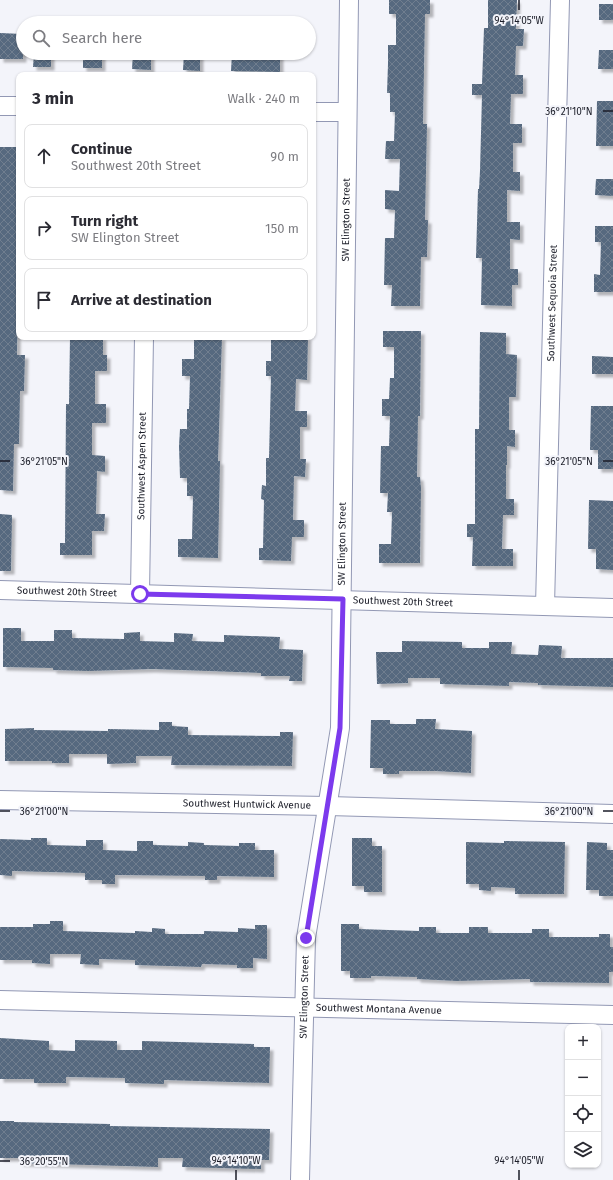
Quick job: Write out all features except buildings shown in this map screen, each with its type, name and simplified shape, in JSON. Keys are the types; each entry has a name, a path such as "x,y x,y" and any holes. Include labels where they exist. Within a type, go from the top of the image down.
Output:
{"street":[{"name":"SW Elington Street","path":"300,1180 303,1006 306,938 340,728 343,599 349,0"},
{"name":"Southwest Sequoia Street","path":"545,606 560,0"},
{"path":"0,106 16,106"},
{"path":"316,112 347,112"},
{"name":"Southwest Aspen Street","path":"140,594 144,340"},
{"name":"Southwest 20th Street","path":"0,590 613,608"},
{"name":"Southwest Huntwick Avenue","path":"0,800 328,806 613,814"},
{"name":"Southwest Montana Avenue","path":"0,1000 613,1014"}],"route":[{"path":"140,594 343,599 340,728 306,938"}]}
